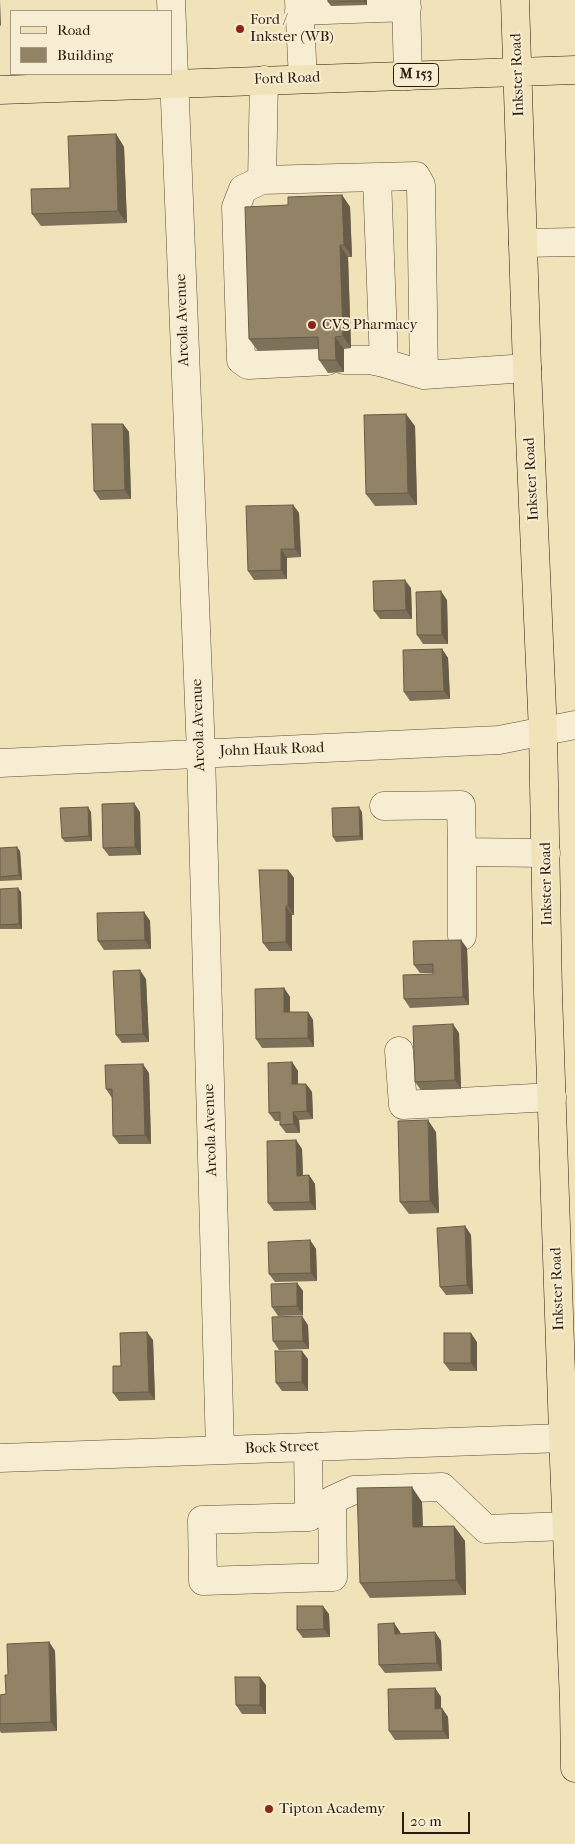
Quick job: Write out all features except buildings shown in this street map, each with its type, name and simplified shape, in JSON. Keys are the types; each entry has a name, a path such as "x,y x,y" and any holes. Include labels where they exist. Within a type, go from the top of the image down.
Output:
{"main road":[{"name":"Inkster Road","path":"515,0 527,368 544,732 548,993 575,1768"},
{"name":"Ford Road","path":"0,90 575,70"}],"street":[{"name":"Arcola Avenue","path":"172,0 201,753 220,1450"},
{"path":"303,79 299,5 407,3 408,76"},
{"path":"262,180 264,80"},
{"path":"424,375 421,185 416,176 262,180 243,189 236,207 241,360 248,365 370,360 424,375 527,368"},
{"path":"377,178 384,363"},
{"path":"523,243 575,242"},
{"name":"John Hauk Road","path":"0,763 499,740 575,725"},
{"path":"384,806 461,805 462,936"},
{"path":"462,852 546,853"},
{"path":"399,1051 403,1105 552,1097"},
{"name":"Bock Street","path":"0,1458 563,1438"},
{"path":"308,1447 333,1577 203,1581 202,1520 321,1517"},
{"path":"321,1517 332,1500 354,1490 442,1487 486,1529 567,1526"}],"place":[{"name":"Ford / Inkster (WB)","path":"240,29"},
{"name":"CVS Pharmacy","path":"312,325"},
{"name":"Tipton Academy","path":"269,1809"}]}
